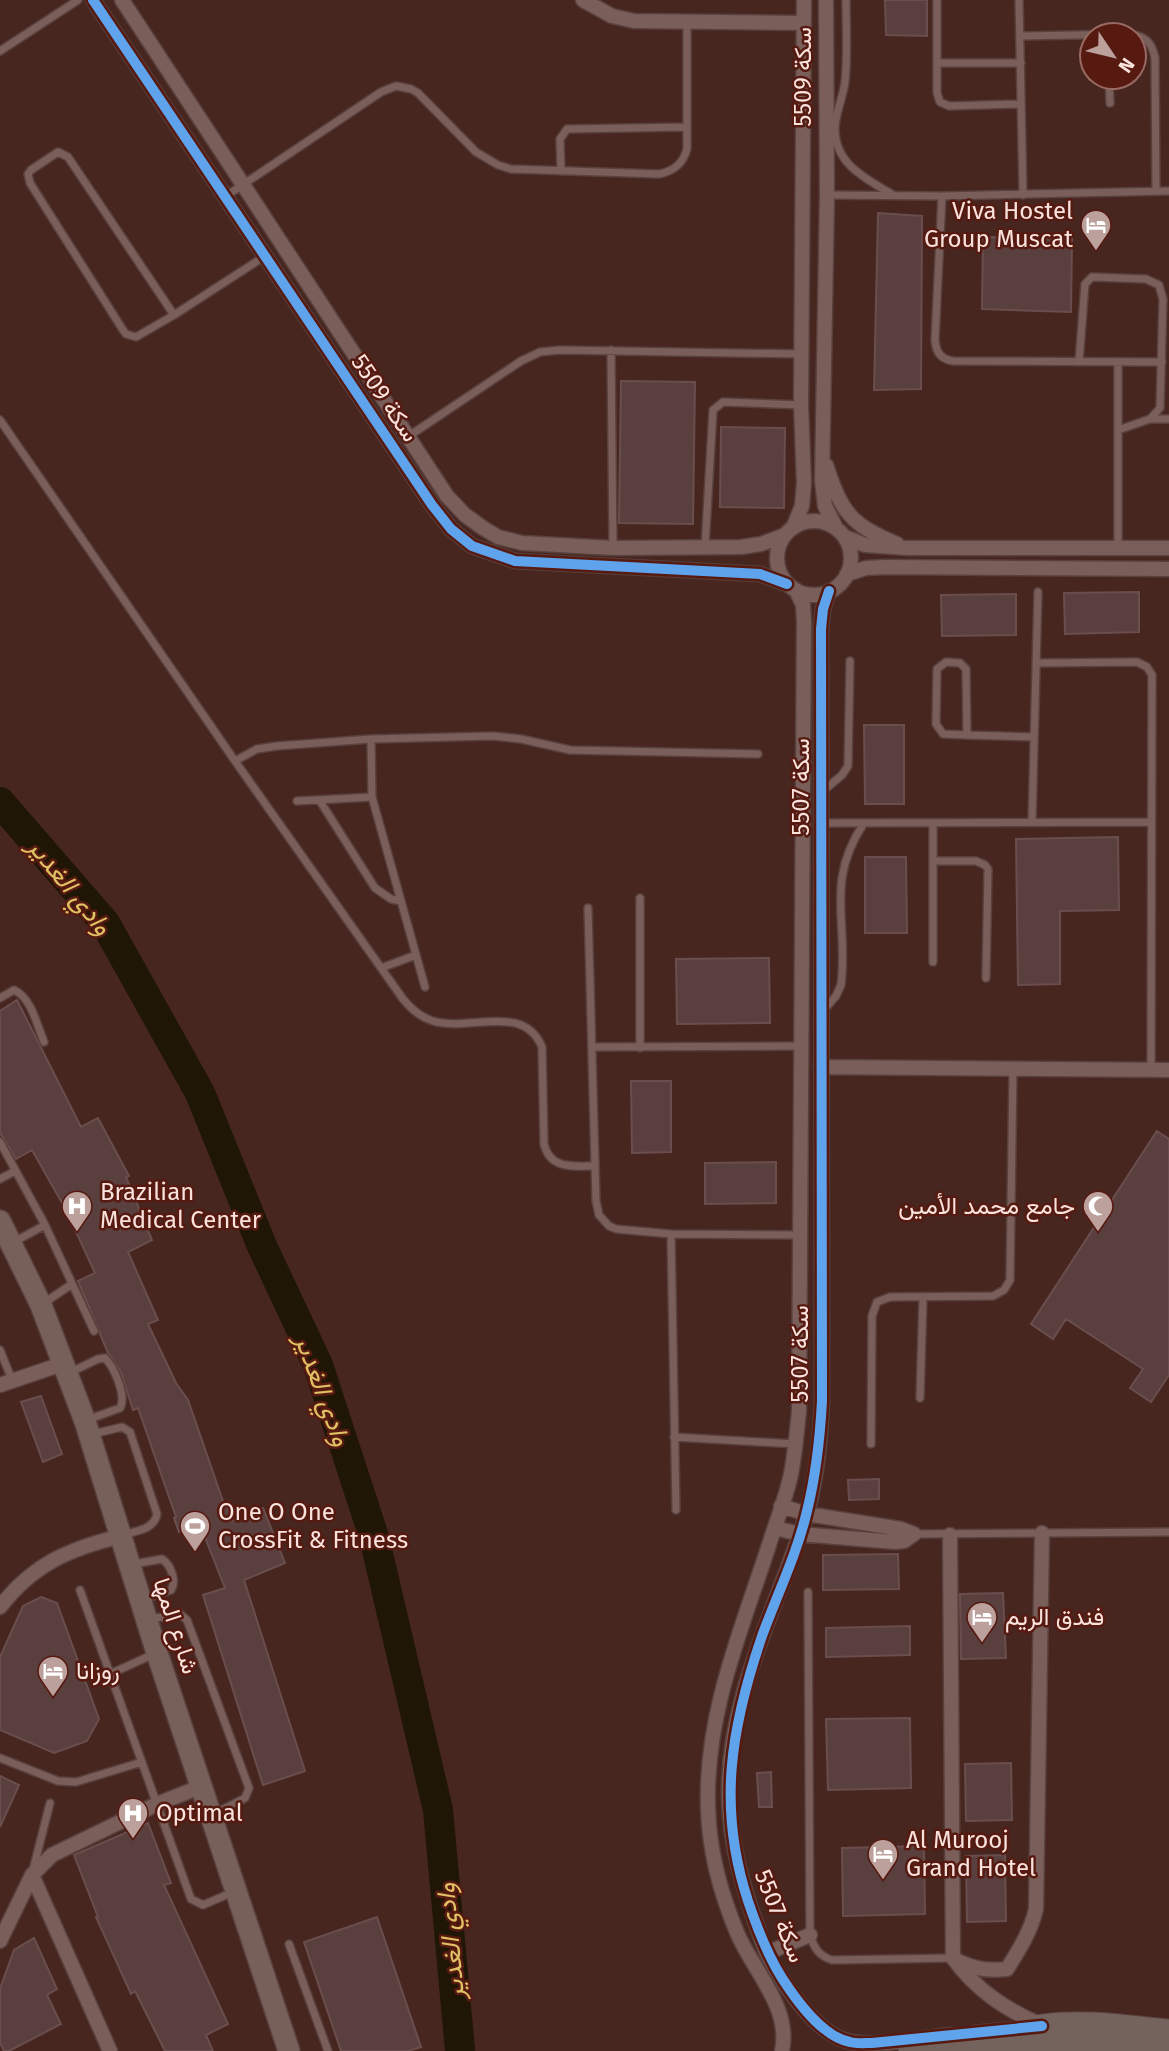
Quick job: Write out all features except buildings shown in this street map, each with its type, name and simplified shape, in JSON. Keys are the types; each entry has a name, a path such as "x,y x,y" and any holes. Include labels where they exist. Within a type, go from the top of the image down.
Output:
{"main road":[{"path":"1042,2026 1104,2025 1169,2031"},
{"path":"910,2051 988,2042 1080,2041 1169,2051"}],"street":[{"name":"سكة 5509","path":"93,0 432,505 451,529 472,546 515,561 760,574 791,587"},
{"name":"سكة 5509","path":"122,0 447,496 466,515 498,537 522,543 613,548 751,546 789,532 798,517 804,494 804,0"},
{"path":"583,0 612,16 634,22 804,23"},
{"name":"سكة 5509","path":"826,0 831,115 822,494 830,517 840,533"},
{"path":"821,449 842,507 853,520 866,530 908,548"},
{"path":"840,533 849,549 850,561 847,574 840,584 818,595 806,594 791,587 778,565 779,544 789,532 803,523 814,521 826,523 865,545 908,548 1169,548"},
{"path":"847,574 866,568 885,567 1169,569"},
{"name":"سكة 5507","path":"782,2051 784,2041 781,2014 738,1936 723,1895 713,1853 708,1809 708,1766 714,1722 724,1680 790,1477 799,1411 804,621 803,605 791,587"},
{"name":"سكة 5507","path":"829,591 822,609 821,629 822,1401 816,1464 807,1514 749,1677 738,1716 731,1756 729,1796 732,1836 740,1876 767,1954 793,1997 823,2026 849,2042 872,2043 1042,2026"},
{"path":"821,1067 1169,1070"},
{"name":"شارع المها","path":"0,1221 41,1305 87,1428 200,1787 289,2051"},
{"path":"6,1382 65,1369"},
{"path":"781,1506 807,1514 901,1529 914,1534"},
{"path":"775,1528 800,1534 895,1542 904,1541 914,1534"},
{"path":"953,1958 970,1967 993,1971 1007,1969 1022,1944 1036,1909 1042,1533"},
{"path":"950,1535 953,1958 967,1978 998,2003 1042,2026"},
{"path":"0,1607 15,1587 34,1571 70,1551 121,1536"},
{"path":"0,1941 32,1875 52,1855 157,1804 200,1787"},
{"path":"32,1875 110,2051"},
{"path":"767,1954 810,1935"}],"lane":[{"path":"0,51 78,0"},
{"path":"846,0 846,67 842,96 831,115 837,146 854,171 894,195"},
{"path":"937,0 937,98 944,105 1021,104"},
{"path":"1019,0 1023,195"},
{"path":"226,196 381,92 396,86 418,93 487,160 511,169 659,174 668,172 675,169 685,156 687,23"},
{"path":"1021,36 1078,35"},
{"path":"1148,41 1155,58 1156,191"},
{"path":"937,63 1021,63"},
{"path":"1110,91 1110,103"},
{"path":"561,172 559,139 567,129 687,127"},
{"path":"174,315 66,154 58,152 31,170 28,174 30,183 126,334 136,337 174,315 265,256"},
{"path":"827,195 942,196 1169,191"},
{"path":"942,196 935,340 939,355 953,361 1162,362"},
{"path":"1079,362 1085,284 1092,277 1146,279 1159,285 1163,299 1160,408 1150,419"},
{"path":"409,436 530,355 550,351 611,350 802,354"},
{"path":"611,350 613,548"},
{"path":"1118,362 1118,549"},
{"path":"705,547 713,410 723,402 802,405"},
{"path":"1118,430 1150,419 1169,419"},
{"path":"0,421 235,761 409,1006 423,1017 444,1023 510,1021 519,1023 534,1033 542,1047 544,1144 547,1154 560,1165 595,1166"},
{"path":"1032,822 1038,592"},
{"path":"822,793 848,766 850,661"},
{"path":"1037,663 1137,662 1144,664 1150,671 1150,1071"},
{"path":"967,735 966,669 960,663 942,663 936,673 936,724 943,734 967,735 1034,737"},
{"path":"235,761 267,747 493,736 570,750 758,754"},
{"path":"371,740 372,797 425,986"},
{"path":"297,801 372,797"},
{"path":"320,801 375,888 391,899 401,901"},
{"path":"822,823 1151,822"},
{"path":"820,1014 836,996 841,985 840,880 848,850 864,823"},
{"path":"933,823 933,962"},
{"path":"933,861 976,861 988,869 986,978"},
{"path":"640,898 640,1048"},
{"path":"588,908 596,1208 603,1221 616,1229 671,1234 802,1235"},
{"path":"381,968 416,955"},
{"path":"0,998 14,989 20,992 44,1042"},
{"path":"592,1048 802,1046"},
{"path":"871,1444 873,1308 877,1302 883,1298 993,1296 1004,1290 1010,1280 1013,1068"},
{"path":"0,1143 44,1225 94,1331"},
{"path":"0,1180 15,1171"},
{"path":"11,1244 44,1225"},
{"path":"671,1234 676,1510"},
{"path":"41,1305 72,1284"},
{"path":"920,1398 923,1297"},
{"path":"0,1350 6,1382"},
{"path":"65,1369 105,1358 123,1398 120,1408 87,1428"},
{"path":"87,1428 122,1427 130,1432 156,1508 156,1520 153,1524 121,1536"},
{"path":"674,1437 796,1444"},
{"path":"914,1534 1169,1532"},
{"path":"130,1565 162,1559 168,1563 174,1580 171,1590 143,1610"},
{"path":"80,1590 191,1899 203,1905 237,1891"},
{"path":"808,1592 810,1935 817,1952 832,1960 953,1958"},
{"path":"143,1610 184,1616 187,1619 249,1788 245,1798 210,1815"},
{"path":"110,1674 157,1653"},
{"path":"0,1759 58,1781 76,1782 142,1762"},
{"path":"32,1875 50,1802"},
{"path":"289,1944 328,2051"}],"waterway":[{"name":"وادي الغدير","path":"0,802 105,923 200,1093 262,1246 318,1365 374,1537 438,1810 460,2050"}],"cycle path":[{"path":"93,0 432,505 451,529 472,546 515,561 760,574 787,584"},
{"path":"829,591 823,609 821,629 820,1429 813,1484 803,1527 762,1636 742,1703 732,1767 733,1833 738,1866 748,1901 767,1950 795,1997 830,2033 850,2042 872,2043 1042,2026"}],"place":[{"name":"Viva Hostel Group Muscat","path":"1096,252"},
{"name":"Brazilian Medical Center","path":"77,1233"},
{"name":"جامع محمد الأمين","path":"1098,1233"},
{"name":"One O One CrossFit & Fitness","path":"195,1553"},
{"name":"فندق الريم","path":"982,1644"},
{"name":"روزانا","path":"53,1698"},
{"name":"Optimal","path":"133,1840"},
{"name":"Al Murooj Grand Hotel","path":"883,1881"}]}
